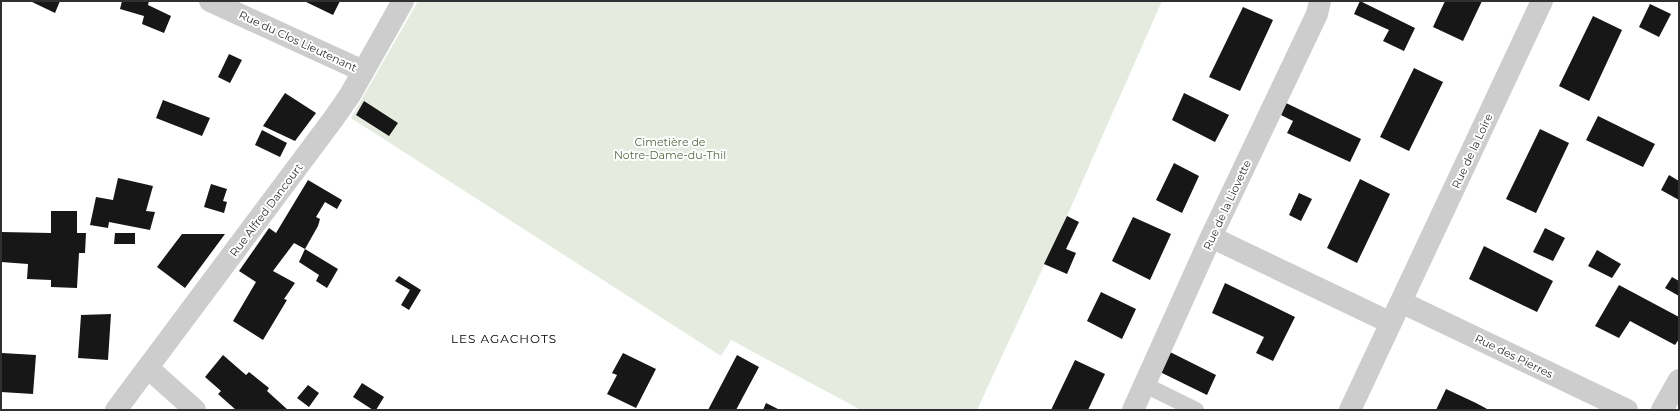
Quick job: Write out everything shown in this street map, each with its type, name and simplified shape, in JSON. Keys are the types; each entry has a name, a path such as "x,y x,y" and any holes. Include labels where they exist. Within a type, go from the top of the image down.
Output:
{"street":[{"name":"Rue du Clos Lieutenant","path":"210,1 363,71"},
{"name":"Rue Alfred Dancourt","path":"116,410 334,118 403,1"},
{"name":"Rue de la Liovette","path":"1134,410 1211,237 1316,14 1320,1"},
{"name":"Rue de la Loire","path":"1350,410 1542,1"},
{"path":"1211,237 1391,323"},
{"name":"Rue des Pierres","path":"1401,302 1626,410"},
{"path":"148,368 195,410"},
{"path":"1662,410 1679,380"}],"lane":[{"path":"1145,385 1196,410"}],"green space":[{"name":"Cimetière de Notre-Dame-du-Thil","path":"418,1 1162,1 1067,216 977,410 861,410 731,340 721,356 351,118"}],"building":[{"path":"30,1 60,1 55,13"},
{"path":"122,1 149,1 148,5 171,16 164,33 142,24 144,16 120,9"},
{"path":"304,1 340,1 333,15"},
{"path":"1360,1 1415,28 1404,51 1383,41 1389,30 1354,14"},
{"path":"1445,1 1482,1 1463,41 1433,27"},
{"path":"1650,4 1671,14 1659,37 1639,27"},
{"path":"1243,7 1273,20 1240,91 1209,77"},
{"path":"1593,16 1622,30 1589,101 1559,86"},
{"path":"229,54 242,60 230,83 218,77"},
{"path":"1414,68 1443,82 1409,151 1380,137"},
{"path":"285,93 316,113 295,141 263,126"},
{"path":"1184,93 1229,115 1215,142 1172,120"},
{"path":"163,100 210,118 202,136 156,118"},
{"path":"364,101 398,123 389,136 356,115"},
{"path":"1286,103 1361,139 1350,162 1287,133 1293,121 1281,115"},
{"path":"1598,116 1655,144 1643,167 1586,140"},
{"path":"1540,129 1569,143 1536,213 1506,199"},
{"path":"262,130 287,143 280,157 255,145"},
{"path":"1174,163 1199,176 1182,213 1156,200"},
{"path":"1669,175 1679,181 1679,200 1661,190"},
{"path":"118,178 153,186 146,211 155,212 150,230 109,222 108,228 90,225 96,197 113,200"},
{"path":"1360,179 1390,194 1357,263 1327,248"},
{"path":"308,180 342,200 337,209 325,202 316,217 320,219 318,226 305,249 294,243 273,271 295,283 284,299 287,300 263,340 233,321 256,282 239,271 269,228 276,233"},
{"path":"211,184 227,189 223,201 227,202 224,213 204,207"},
{"path":"1299,193 1312,199 1301,221 1289,215"},
{"path":"51,211 77,211 77,233 86,233 85,253 79,253 77,288 51,287 51,280 27,279 28,264 1,262 1,232 51,233"},
{"path":"1067,216 1079,222 1066,249 1076,253 1067,274 1044,264"},
{"path":"1133,217 1171,234 1150,280 1112,261"},
{"path":"1545,228 1565,238 1553,261 1533,252"},
{"path":"115,233 135,233 135,244 114,244"},
{"path":"182,234 225,234 185,288 157,267"},
{"path":"1484,246 1553,281 1537,312 1469,279"},
{"path":"305,249 338,269 327,288 316,281 319,275 299,262"},
{"path":"1597,250 1621,264 1612,278 1588,266"},
{"path":"399,276 421,290 409,310 401,305 410,290 395,281"},
{"path":"1672,277 1679,281 1679,296 1665,288"},
{"path":"1225,283 1295,317 1273,361 1256,353 1264,337 1212,313"},
{"path":"1619,285 1679,317 1679,339 1675,345 1630,321 1619,338 1595,326"},
{"path":"1101,292 1136,309 1122,339 1087,321"},
{"path":"111,314 108,360 78,358 81,315"},
{"path":"1168,351 1216,375 1207,395 1158,371"},
{"path":"2,353 36,355 33,394 1,392"},
{"path":"623,353 656,369 636,408 607,394 617,375 612,373"},
{"path":"223,355 246,375 249,372 269,388 267,391 288,410 236,410 218,394 221,391 205,377"},
{"path":"737,355 759,367 736,410 708,410"},
{"path":"1075,360 1105,374 1088,410 1051,410"},
{"path":"362,383 384,397 376,410 373,410 353,397"},
{"path":"308,385 319,393 309,407 297,398"},
{"path":"1446,389 1476,403 1489,410 1436,410"},
{"path":"766,403 780,410 763,410"}],"district":[{"name":"LES AGACHOTS","path":"504,338"}]}
